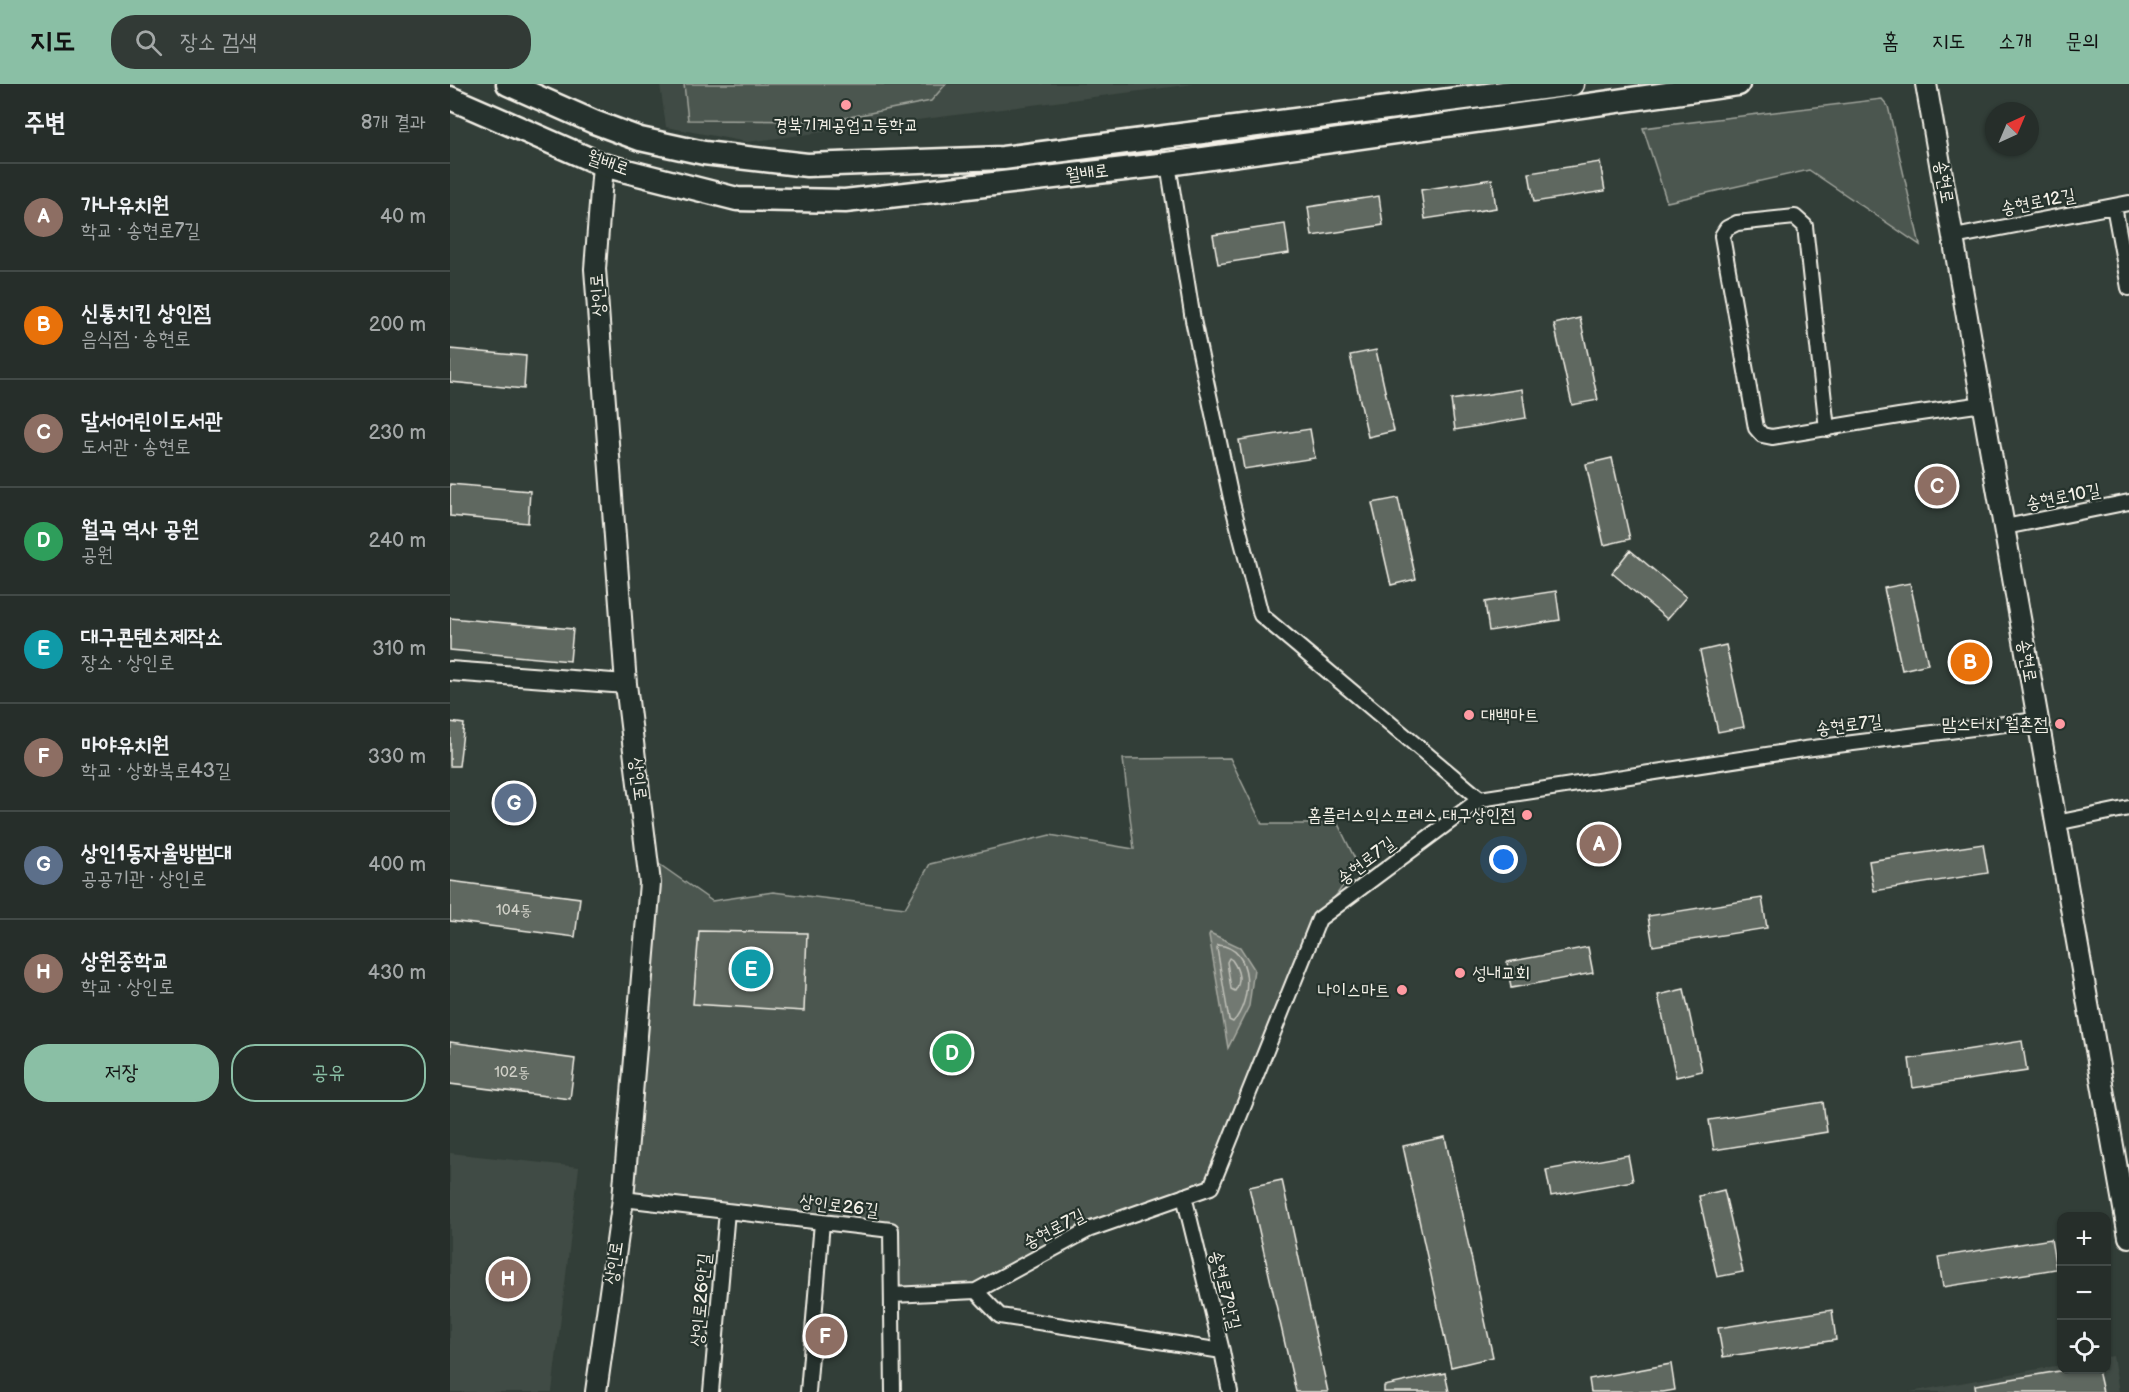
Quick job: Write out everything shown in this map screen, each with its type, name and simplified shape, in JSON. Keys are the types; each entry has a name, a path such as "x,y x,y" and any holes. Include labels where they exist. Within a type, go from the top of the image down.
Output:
{"main road":[{"name":"월배로","path":"508,84 594,122 640,139 704,153 807,165 1003,158 1497,88 1572,84"},
{"name":"월배로","path":"450,98 603,165 737,199 845,201 1168,164 1738,84"},
{"name":"송현로","path":"1926,84 2129,1237"},
{"name":"상인로","path":"596,1392 623,1199 650,883 626,684 595,269 603,165"}],"street":[{"path":"1168,164 1193,320 1232,503 1261,615 1480,799"},
{"name":"송현로12길","path":"1954,237 2129,203"},
{"path":"2114,206 2129,288"},
{"path":"1827,429 1805,226 1795,217 1737,223 1726,228 1722,236 1756,428 1761,435 1772,436 1827,429 1983,404"},
{"name":"송현로10길","path":"2005,527 2129,502"},
{"path":"450,671 626,684"},
{"name":"송현로7길","path":"892,1295 976,1292 1088,1230 1211,1187 1319,919 1480,799 1804,749 2037,720"},
{"path":"2056,823 2129,808"},
{"name":"송현로7안길","path":"1184,1196 1230,1392"},
{"name":"상인로26길","path":"623,1199 891,1230 893,1392"},
{"name":"상인로26안길","path":"711,1392 727,1211"},
{"path":"808,1392 822,1222"},
{"path":"976,1292 1000,1316 1222,1351"}],"shaded area":[{"name":"경북기계공업고등학교","path":"660,84 1194,84 747,142 666,127"},
{"path":"684,84 946,84 931,101 829,121 688,120"},
{"path":"1882,99 1888,106 1920,245 1809,170 1667,202 1643,128"},
{"path":"1230,758 1262,824 1338,824 1358,865 1319,919 1211,1187 1088,1230 976,1291 892,1295 891,1231 623,1199 659,864 712,901 773,892 905,908 930,864 1050,835 1134,849 1123,759"},
{"path":"450,1153 579,1167 552,1392 450,1392"},
{"path":"2111,1356 2113,1356 2119,1392 1910,1392 2057,1366 2057,1374 2111,1374"}],"water":[{"path":"1210,933 1240,947 1254,969 1249,1006 1228,1048 1209,935"}],"building":[{"path":"1600,162 1605,191 1534,202 1529,173"},
{"path":"1492,179 1496,208 1425,219 1421,190"},
{"path":"1379,196 1383,225 1312,236 1308,207"},
{"path":"1285,224 1289,253 1218,264 1213,235"},
{"path":"1580,318 1598,400 1572,405 1554,324"},
{"path":"450,349 526,356 524,389 450,382"},
{"path":"1376,350 1394,431 1368,437 1350,355"},
{"path":"1522,389 1526,418 1455,430 1451,400"},
{"path":"1310,429 1315,458 1244,469 1239,440"},
{"path":"1612,458 1630,539 1604,545 1586,464"},
{"path":"450,484 530,491 528,523 450,516"},
{"path":"1398,498 1416,579 1391,585 1372,503"},
{"path":"1630,550 1686,597 1667,619 1612,573"},
{"path":"1910,583 1928,664 1902,670 1884,588"},
{"path":"1556,591 1560,620 1489,631 1485,602"},
{"path":"450,618 573,629 570,661 450,650"},
{"path":"1726,645 1744,727 1718,732 1700,651"},
{"path":"450,722 464,724 459,766 450,766"},
{"path":"1983,844 1988,873 1874,891 1869,861"},
{"path":"450,881 580,898 575,937 450,921"},
{"path":"1762,898 1767,928 1653,946 1648,916"},
{"path":"699,931 807,933 804,1011 693,1004"},
{"path":"1588,947 1593,973 1511,988 1507,962"},
{"path":"1684,989 1702,1071 1676,1077 1658,995"},
{"path":"2022,1041 2027,1071 1913,1088 1909,1059"},
{"path":"450,1042 575,1059 570,1099 450,1084"},
{"path":"1823,1102 1827,1132 1714,1150 1709,1120"},
{"path":"1445,1137 1493,1357 1451,1367 1403,1146"},
{"path":"1628,1155 1633,1181 1551,1196 1546,1170"},
{"path":"1282,1180 1328,1392 1296,1392 1249,1187"},
{"path":"1724,1190 1743,1272 1717,1277 1699,1196"},
{"path":"2051,1239 2056,1269 1943,1287 1938,1257"},
{"path":"1832,1310 1836,1340 1723,1357 1718,1328"},
{"path":"1671,1364 1675,1390 1591,1392 1589,1379"},
{"path":"2057,1371 2057,1374 2099,1374 2103,1392 1976,1392 1975,1385"},
{"path":"1445,1373 1449,1392 1384,1392 1384,1386"}],"place":[{"name":"경북기계공업고등학교","path":"846,105"},
{"name":"달서어린이도서관","path":"1937,486"},
{"name":"신통치킨 상인점","path":"1970,662"},
{"name":"대백마트","path":"1469,715"},
{"name":"맘스터치 월촌점","path":"2060,724"},
{"name":"상인1동자율방범대","path":"514,803"},
{"name":"홈플러스익스프레스 대구상인점","path":"1527,815"},
{"name":"가나유치원","path":"1599,844"},
{"name":"대구콘텐츠제작소","path":"751,969"},
{"name":"성내교회","path":"1460,973"},
{"name":"나이스마트","path":"1402,990"},
{"name":"월곡 역사 공원","path":"952,1053"},
{"name":"상원중학교","path":"508,1279"},
{"name":"마야유치원","path":"825,1336"}]}
